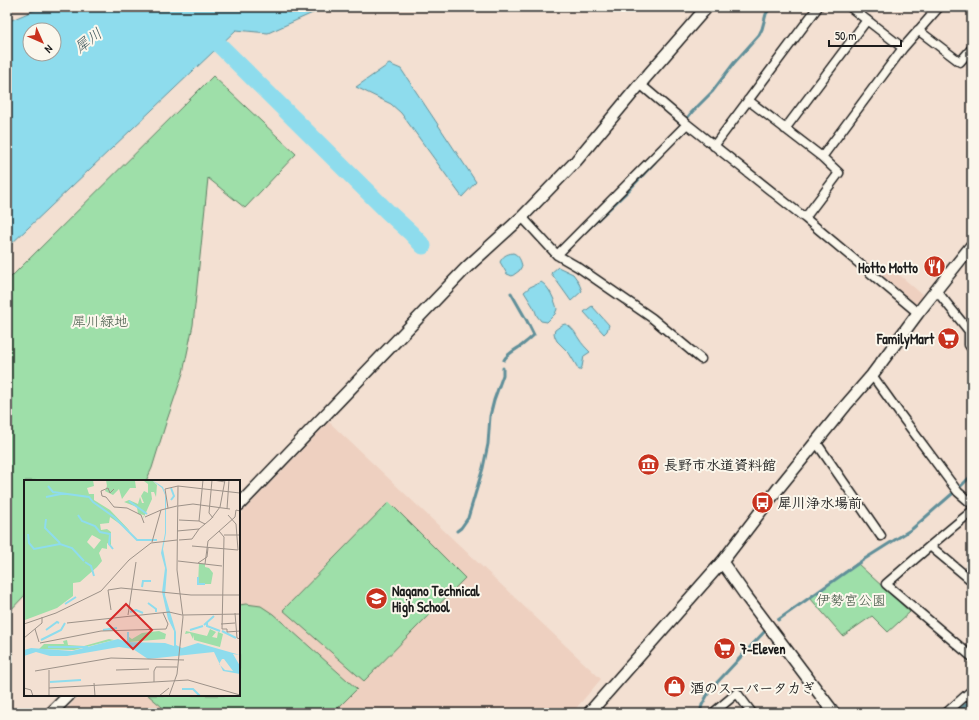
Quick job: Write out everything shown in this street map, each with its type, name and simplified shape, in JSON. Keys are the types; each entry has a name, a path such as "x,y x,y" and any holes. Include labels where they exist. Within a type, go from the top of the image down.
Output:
{"street":[{"path":"240,504 466,268 522,217 576,161 707,7"},
{"path":"714,146 818,7"},
{"path":"850,7 903,48"},
{"path":"822,157 903,48 936,10 926,7"},
{"path":"785,129 867,20"},
{"path":"918,30 960,62 972,48"},
{"path":"640,84 714,146 805,218 918,313"},
{"path":"748,100 822,157 839,173 805,218"},
{"path":"557,255 687,124"},
{"path":"522,217 557,255 578,267 652,318 701,359"},
{"path":"588,713 722,562 777,490 872,375 918,313 972,245"},
{"path":"936,290 969,331 969,345 972,349"},
{"path":"872,375 958,492 972,504"},
{"path":"816,442 881,536"},
{"path":"972,511 886,584 972,657"},
{"path":"930,546 972,581"},
{"path":"722,562 834,713"},
{"path":"946,713 972,690"},
{"path":"713,713 737,693 752,713"},
{"path":"51,713 68,696"}],"shaded area":[{"path":"888,265 924,296 916,304 880,273"},
{"name":"Nagano Technical High School","path":"329,422 601,679 572,713 64,713 78,696 240,696 240,515"}],"green space":[{"name":"犀川緑地","path":"213,76 296,154 245,208 208,178 193,325 183,373 152,468 146,480 24,480 24,596 7,614 7,281"},
{"path":"389,502 465,578 364,681 283,610"},
{"name":"伊勢宮公園","path":"857,563 910,612 888,632 872,616 843,636 810,598"},
{"path":"240,605 261,606 273,614 357,689 333,713 169,713 149,696 240,696"}],"water":[{"name":"犀川","path":"42,7 326,7 268,33 236,30 7,248 7,22"},
{"path":"389,64 401,69 476,182 462,197 401,113 391,104 356,87"},
{"path":"513,253 518,257 522,266 519,271 512,276 507,274 500,262 502,258"},
{"path":"558,267 573,274 582,291 571,301 551,273"},
{"path":"541,282 549,290 557,309 555,314 547,322 541,321 537,316 524,292 530,287"},
{"path":"592,306 609,325 604,334 584,312"},
{"path":"565,324 572,328 581,343 590,352 584,356 580,370 569,353 555,337 555,330"}],"waterway":[{"path":"181,7 423,246"},
{"path":"688,117 712,92 734,63 759,35 766,14 771,7"},
{"path":"586,231 629,190 655,162"},
{"path":"504,360 509,354 534,335 511,293"},
{"path":"457,531 468,518 483,468 488,444 490,416 503,375 503,368"},
{"path":"961,486 972,475"},
{"path":"778,620 863,560 912,529 952,494"},
{"path":"700,713 702,705 710,690 766,630"},
{"path":"956,713 972,700"}],"place":[{"name":"Hotto Motto","path":"934,267"},
{"name":"FamilyMart","path":"949,338"},
{"name":"長野市水道資料館","path":"649,464"},
{"name":"犀川浄水場前","path":"763,502"},
{"name":"Nagano Technical High School","path":"377,598"},
{"name":"7-Eleven","path":"724,648"},
{"name":"酒のスーパータカぎ","path":"675,687"}]}
